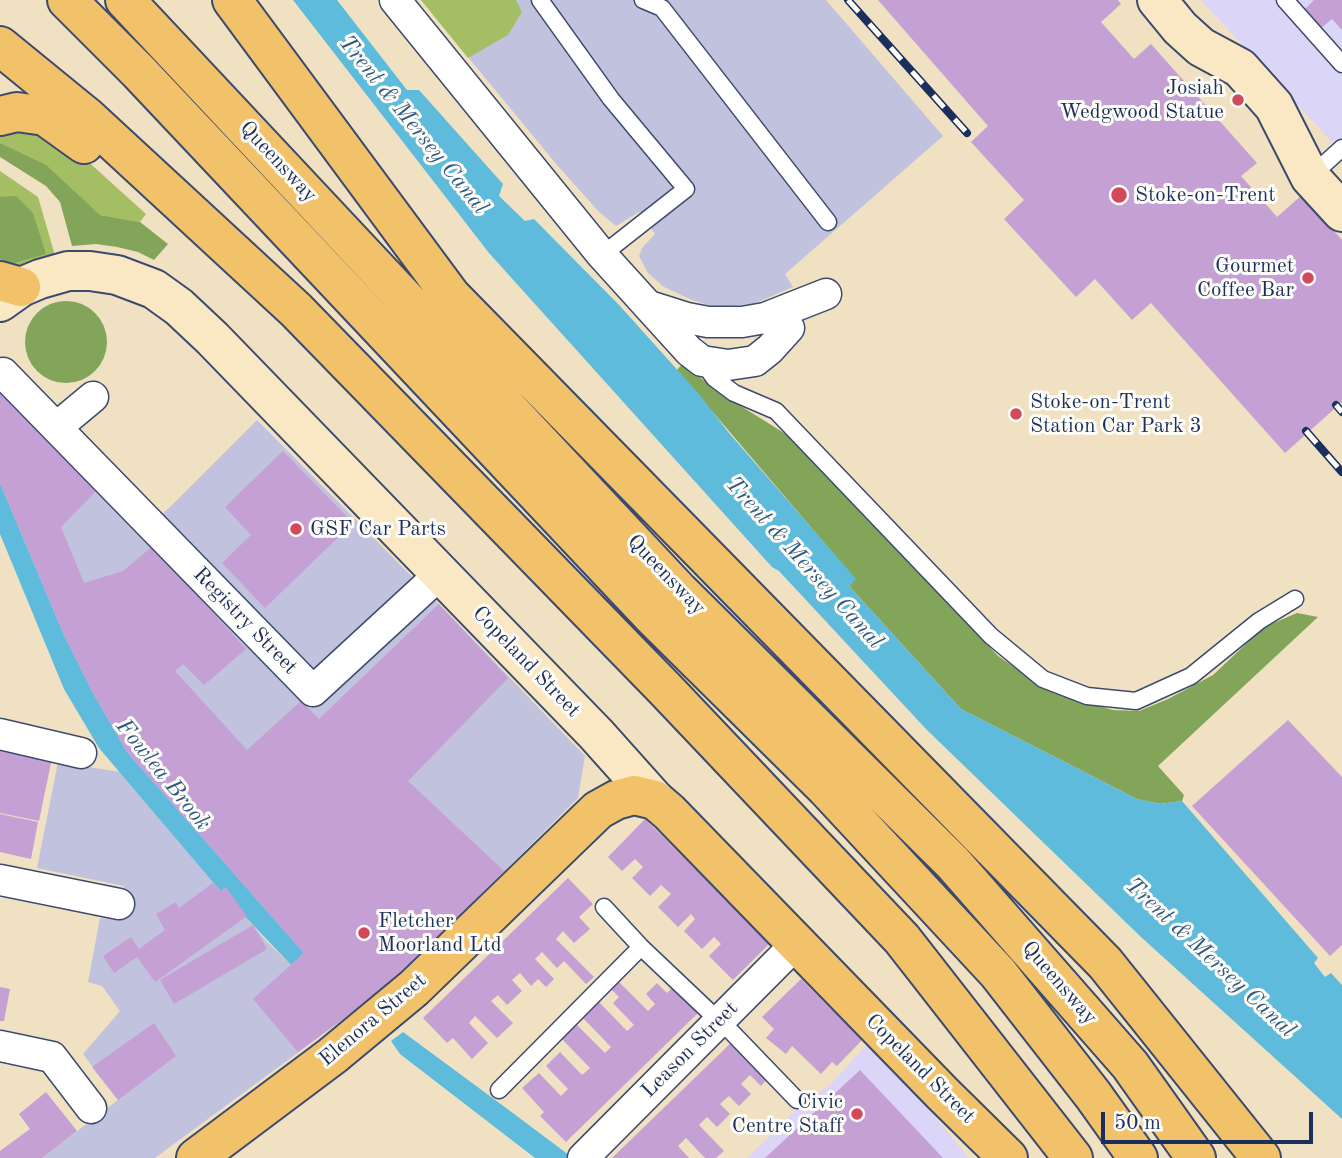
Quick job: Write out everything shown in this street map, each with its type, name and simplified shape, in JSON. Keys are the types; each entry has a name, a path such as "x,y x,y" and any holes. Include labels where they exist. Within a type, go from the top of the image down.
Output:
{"main road":[{"name":"Queensway","path":"67,0 149,82 652,616 826,788 998,973 1093,1095 1138,1158"},
{"name":"Queensway","path":"125,0 679,591 953,863 1130,1065 1196,1158"},
{"path":"232,0 451,296 1105,963 1252,1150"},
{"path":"0,46 87,117 296,310 501,521 902,939 1073,1158"},
{"path":"0,116 17,112 45,116 79,140 129,183 233,251"},
{"name":"Elenora Street","path":"196,1158 332,1056 414,988 598,810 616,800 634,796 655,800"},
{"name":"Copeland Street","path":"655,800 669,811 797,943 997,1155"},
{"path":"1032,1016 1123,1158"}],"street":[{"path":"395,0 602,255 673,335 702,362 728,365 755,361 789,328 764,341 739,345 698,343 673,335"},
{"path":"1165,3 1181,28 1201,47 1240,68 1274,106 1310,177 1342,212"},
{"name":"Copeland Street","path":"7,290 68,271 90,271 117,275 153,289 178,307 212,338 596,734 655,800"},
{"path":"649,305 687,318 742,322 765,318 826,295"},
{"name":"Registry Street","path":"2,371 313,691 440,574"},
{"path":"57,427 93,397"},
{"path":"0,734 81,753"},
{"path":"596,734 606,767 605,793 598,810"},
{"path":"0,880 119,904"},
{"name":"Leason Street","path":"583,1158 797,943"},
{"path":"0,1046 52,1057 91,1108"}],"lane":[{"path":"540,0 611,99 687,189 602,255"},
{"path":"643,0 662,4 828,222"},
{"path":"1284,0 1342,64"},
{"path":"1310,177 1342,148"},
{"path":"702,362 714,378 734,393 776,411 991,636 1043,679 1087,696 1136,701 1191,676 1259,621 1295,599"},
{"path":"604,907 641,947 719,1020 797,1100"},
{"path":"499,1090 641,947"}],"shaded area":[{"path":"421,0 826,0 943,136 785,274 793,287 753,304 714,307 664,287 648,273 639,256 642,248 655,234 639,212 616,226 599,212"},
{"path":"1201,0 1342,0 1342,153"},
{"path":"0,389 96,491 143,531 257,420 585,756 578,798 391,984 155,1158 42,1158 118,1100 83,1054 120,1011 102,986 88,982 100,918 118,920 124,886 37,868 58,762 120,772 268,943 291,965 304,953 127,752 93,693 64,635 0,483"},
{"name":"Civic Centre Staff","path":"871,1040 969,1158 747,1158 802,1104 831,1084"}],"green space":[{"path":"421,0 516,0 522,12 508,35 468,58"},
{"path":"33,129 73,148 146,214 140,222 100,215 19,154 0,143 0,131"},
{"path":"0,143 46,165 100,215 140,222 168,244 154,260 138,252 117,247 96,244 72,246 60,202 46,186 0,157"},
{"path":"0,171 38,197 56,259 7,272 0,270"},
{"path":"16,196 33,213 46,254 11,264 0,259 0,197"},
{"path":"58,301 74,301 89,308 100,319 107,334 104,358 95,371 74,383 58,383 43,376 32,365 25,350 25,334 32,319 43,308"},
{"path":"683,363 715,390 797,441 998,656 1035,681 1070,698 1113,710 1139,711 1213,675 1264,627 1297,613 1318,617 1158,766 1184,795 1182,801 1160,804 1137,799 961,709 849,586 855,579 677,370"}],"water":[{"name":"Trent & Mersey Canal","path":"293,0 337,0 407,90 419,90 503,184 499,196 525,221 534,219 620,306 699,394 729,433 856,579 849,586 961,709 1137,799 1160,804 1182,801 1318,958 1314,963 1325,977 1331,973 1342,985 1342,1119 1141,937 926,729 779,571 772,567 489,253"},
{"path":"0,483 64,635 127,752 304,953 291,965 218,888 99,748 64,689 0,534"},
{"path":"403,1032 573,1158 535,1158 400,1054 391,1041"}],"building":[{"path":"878,0 1118,0 1121,4 1101,22 1134,59 1151,44 1257,163 1241,176 1277,217 1302,195 1342,240 1342,402 1285,453 1151,303 1132,320 1095,279 1076,297 1004,219 1024,200 971,142 988,126"},
{"path":"1314,0 1342,0 1342,30 1332,19 1316,32 1300,14"},
{"path":"0,389 96,491 61,527 84,583 123,571 153,546 246,649 204,685 183,664 175,671 247,750 301,701 319,719 439,604 508,678 408,781 504,871 391,984 298,1052 253,999 304,953 127,752 93,693 64,635 0,483"},
{"name":"GSF Car Parts","path":"283,451 353,523 265,608 222,563 251,535 225,507"},
{"path":"1288,720 1342,777 1342,945 1330,956 1192,806"},
{"path":"0,742 53,753 39,821 0,813"},
{"path":"0,814 38,822 31,859 0,852"},
{"path":"645,819 770,943 733,980 709,956 721,944 714,937 702,949 684,931 695,919 691,914 678,927 658,907 671,894 661,885 650,896 632,878 643,867 635,859 622,871 608,857"},
{"path":"568,878 593,904 579,917 590,929 574,943 563,931 556,939 594,977 586,984 564,961 557,968 542,952 535,959 554,979 546,987 538,979 531,986 520,973 512,980 522,991 507,1005 498,995 491,1001 513,1023 497,1038 475,1016 469,1023 488,1043 472,1059 453,1038 447,1043 423,1018"},
{"path":"213,883 220,891 226,887 247,916 155,982 137,957 114,973 103,956 131,937 139,949 165,930 156,914 176,902 179,908"},
{"path":"253,925 267,949 174,1004 160,980"},
{"path":"801,979 862,1040 837,1066 832,1062 821,1074 792,1046 786,1054 766,1038 774,1029 762,1017"},
{"path":"618,981 648,1011 655,1004 646,994 657,983 667,993 675,985 700,1011 566,1142 540,1116 544,1112 522,1088 539,1073 561,1096 568,1089 546,1066 560,1052 582,1075 590,1068 559,1036 574,1022 605,1053 611,1047 581,1016 597,1000 627,1031 634,1025 613,1003 619,997 610,988"},
{"path":"0,987 10,989 4,1021 0,1021"},
{"path":"154,1023 176,1056 118,1100 92,1067"},
{"path":"735,1039 768,1078 761,1086 750,1075 741,1084 751,1094 739,1106 729,1096 720,1104 730,1114 717,1127 707,1117 699,1125 724,1151 716,1158 705,1158 686,1138 678,1146 689,1158 612,1158"},
{"name":"Civic Centre Staff","path":"860,1070 943,1158 765,1158"},
{"path":"46,1092 77,1131 42,1158 0,1158 0,1151 30,1129 19,1114"}],"railway":[{"path":"848,0 967,133"},
{"path":"1336,405 1342,412"},
{"path":"1306,431 1342,472"}],"place":[{"name":"Josiah Wedgwood Statue","path":"1238,100"},
{"name":"Stoke-on-Trent","path":"1119,195"},
{"name":"Gourmet Coffee Bar","path":"1308,278"},
{"name":"Stoke-on-Trent Station Car Park 3","path":"1016,414"},
{"name":"GSF Car Parts","path":"296,529"},
{"name":"Fletcher Moorland Ltd","path":"364,933"},
{"name":"Civic Centre Staff","path":"857,1114"}],"water label":[{"name":"Fowlea Brook","path":"163,775"}]}
